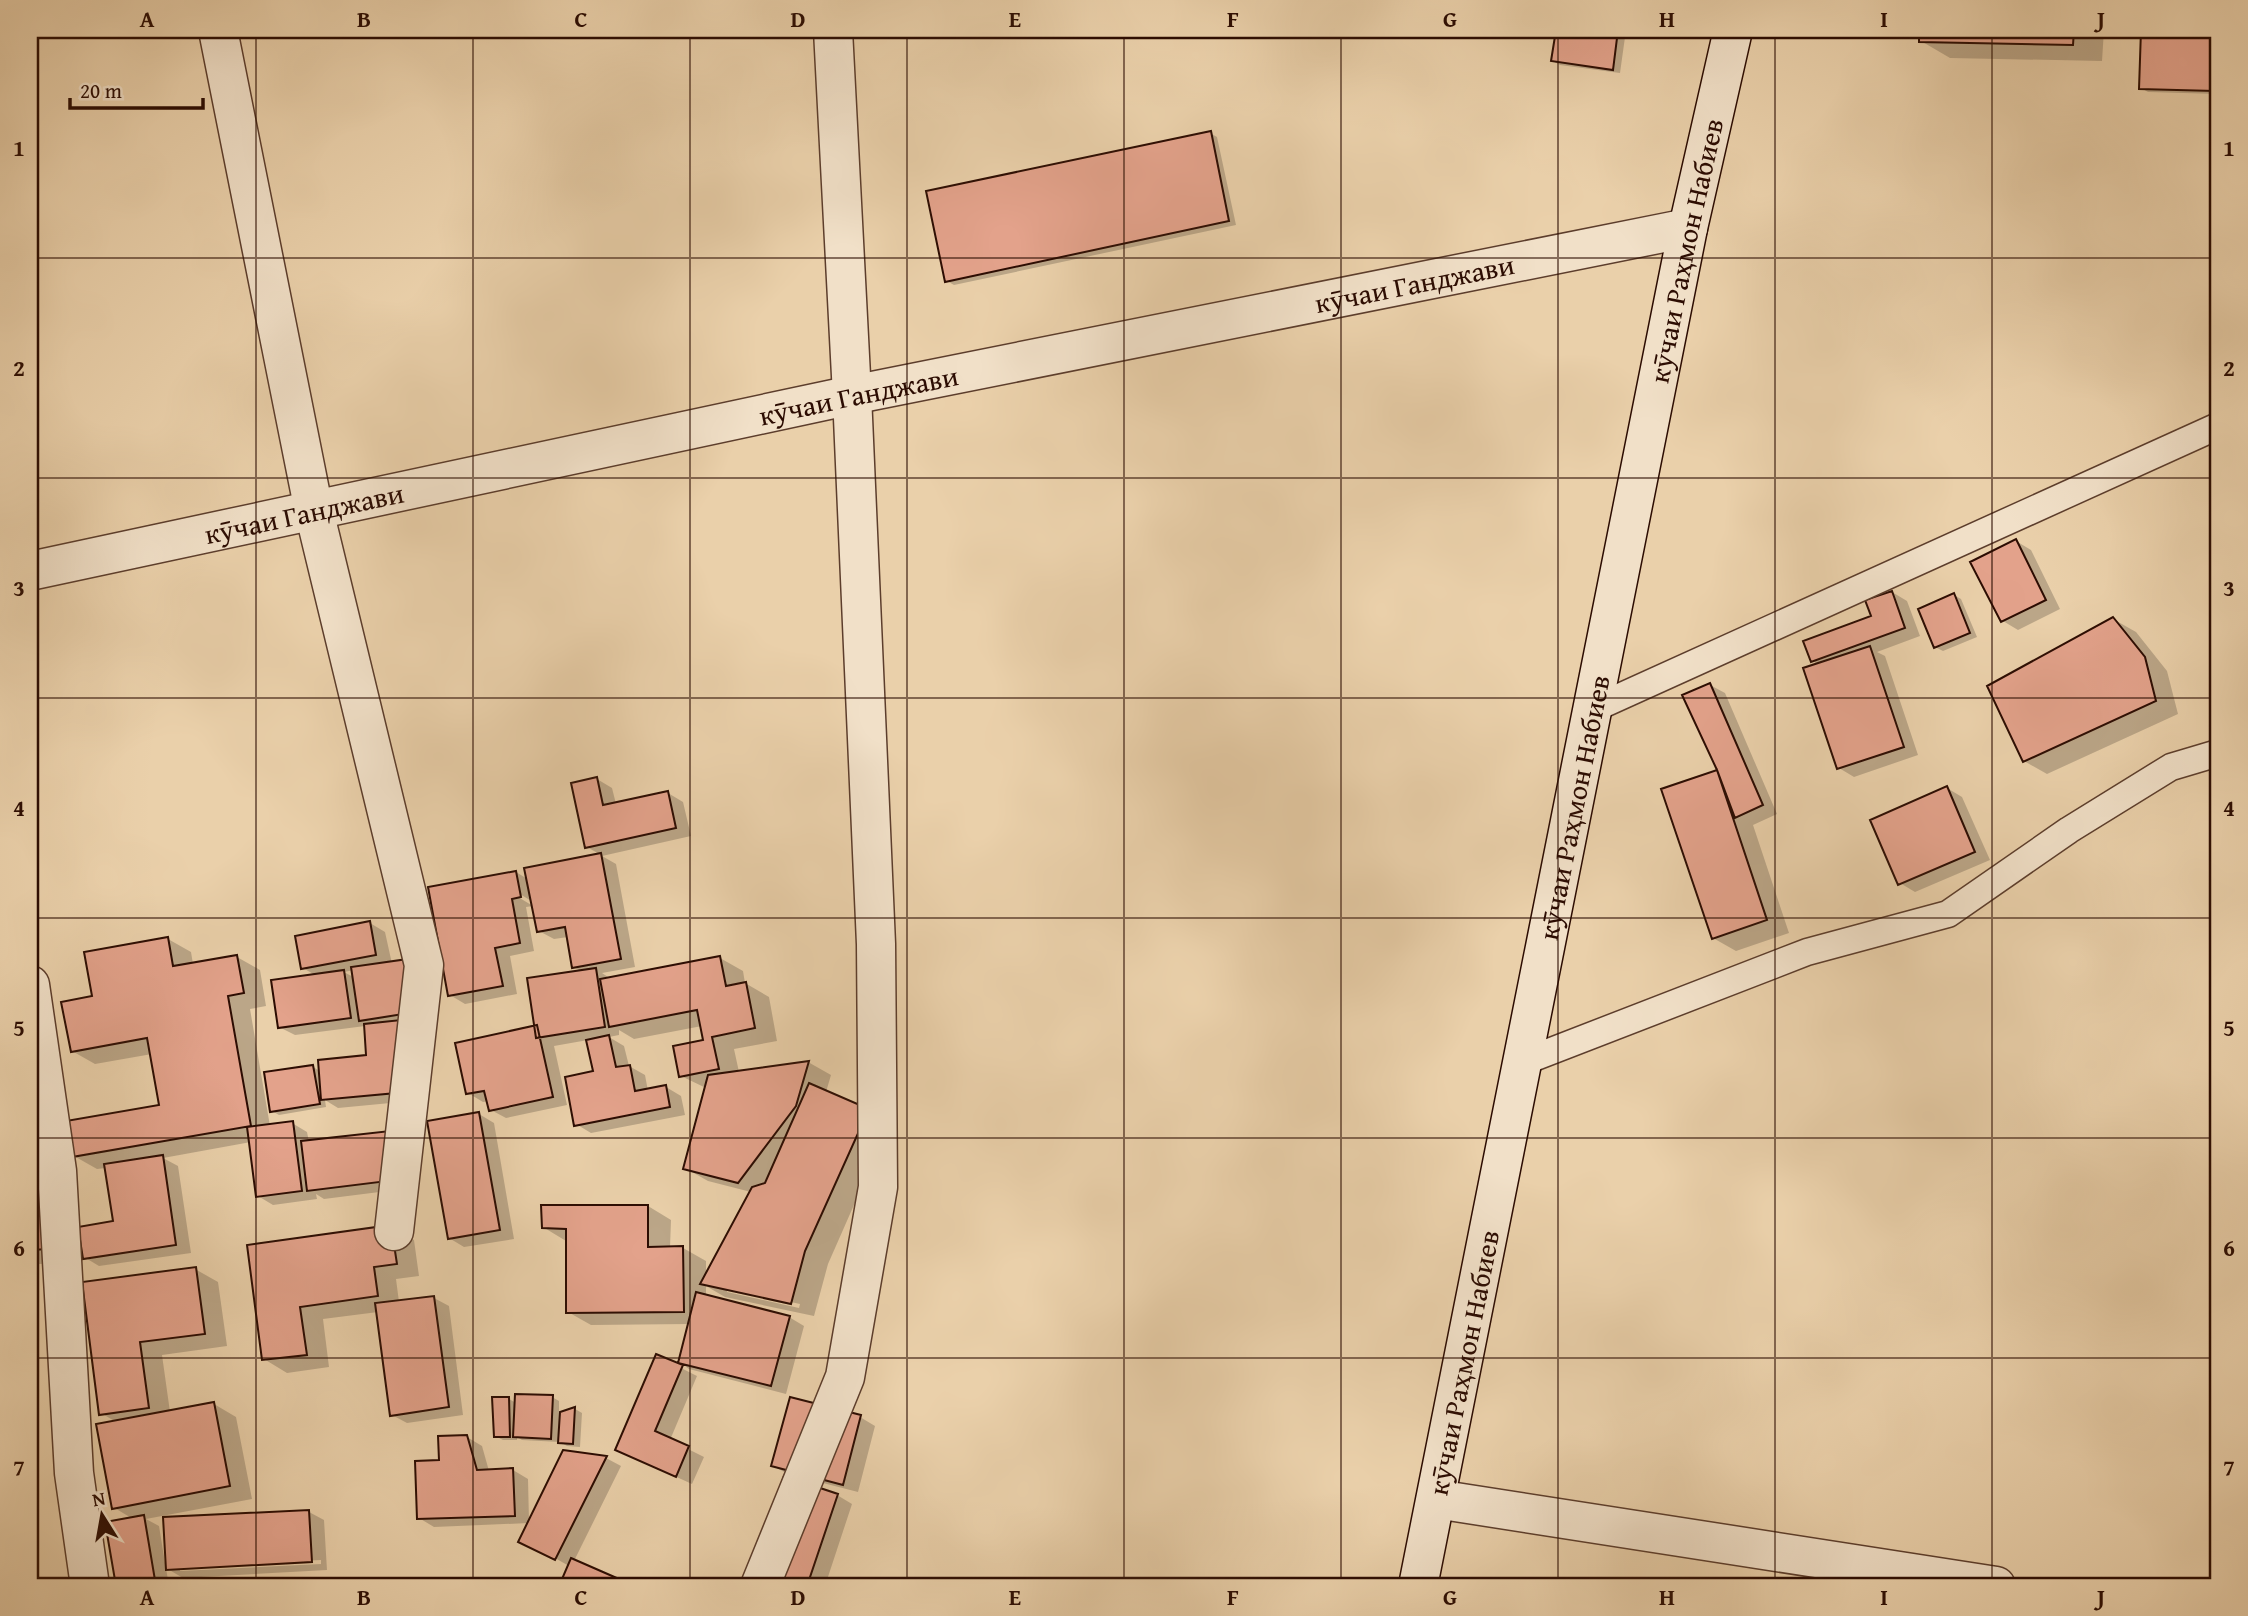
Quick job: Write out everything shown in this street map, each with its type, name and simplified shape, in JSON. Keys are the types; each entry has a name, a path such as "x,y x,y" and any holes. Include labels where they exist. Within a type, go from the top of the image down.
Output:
{"street":[{"path":"218,30 314,511 424,965 394,1231"},
{"path":"760,1586 845,1377 878,1187 876,944 833,30"},
{"name":"кӯчаи Раҳмон Набиев","path":"1418,1586 1689,228 1733,30"},
{"name":"кӯчаи Ганджави","path":"30,571 852,395 1689,228"},
{"path":"30,985 57,1171 74,1472 90,1586"},
{"path":"1436,1499 1996,1586"}],"lane":[{"path":"1593,709 2218,426"},
{"path":"1523,1062 1807,952 1948,914 2069,830 2171,766 2218,753"}],"building":[{"path":"1556,30 1618,30 1613,70 1551,61"},
{"path":"1919,30 2074,30 2073,45 1919,42"},
{"path":"2141,30 2217,30 2215,91 2139,89"},
{"path":"1211,131 1229,221 945,282 926,191"},
{"path":"2016,539 2046,600 2001,622 1970,562"},
{"path":"1892,591 1905,628 1811,662 1803,641 1871,616 1865,600"},
{"path":"1954,593 1970,633 1934,648 1918,609"},
{"path":"2113,617 2145,657 2156,701 2023,762 1987,686"},
{"path":"1870,646 1904,747 1837,769 1803,668"},
{"path":"1710,683 1763,805 1735,818 1717,770 1682,695"},
{"path":"1717,770 1767,920 1712,939 1661,789"},
{"path":"597,777 603,805 668,791 676,828 585,848 571,783"},
{"path":"1947,786 1975,852 1898,885 1870,820"},
{"path":"601,853 621,959 572,968 565,927 537,932 524,868"},
{"path":"516,871 521,897 512,899 520,943 495,948 503,986 448,996 428,887"},
{"path":"370,921 376,955 301,969 295,936"},
{"path":"168,937 173,966 237,955 244,993 228,996 251,1126 72,1157 66,1121 159,1105 147,1038 71,1052 61,1002 92,996 84,952"},
{"path":"720,956 726,986 746,982 755,1028 712,1037 719,1069 679,1077 673,1046 703,1040 697,1010 609,1027 600,979"},
{"path":"408,959 416,1012 359,1021 351,967"},
{"path":"596,968 605,1027 536,1038 527,978"},
{"path":"344,970 351,1018 278,1028 271,980"},
{"path":"401,1020 407,1092 321,1100 318,1060 366,1055 364,1024"},
{"path":"537,1025 553,1097 489,1111 484,1091 466,1094 455,1043"},
{"path":"609,1035 616,1067 630,1065 635,1091 666,1085 670,1107 574,1126 565,1077 593,1071 586,1040"},
{"path":"809,1061 796,1106 738,1183 683,1169 708,1075"},
{"path":"313,1065 320,1104 270,1112 264,1072"},
{"path":"809,1083 869,1109 805,1251 791,1304 700,1284 752,1187 765,1183"},
{"path":"479,1112 500,1230 448,1239 427,1121"},
{"path":"293,1121 302,1191 256,1197 247,1127"},
{"path":"37,1129 49,1249 30,1250 30,1130"},
{"path":"390,1131 396,1180 307,1191 301,1141"},
{"path":"163,1155 176,1245 83,1259 78,1227 113,1221 104,1164"},
{"path":"541,1205 648,1205 648,1247 683,1246 684,1312 566,1313 566,1229 542,1228"},
{"path":"391,1225 397,1264 374,1267 378,1296 300,1307 307,1355 262,1360 247,1245"},
{"path":"196,1267 205,1334 140,1342 149,1408 99,1415 82,1282"},
{"path":"696,1292 790,1316 771,1386 678,1363"},
{"path":"434,1296 449,1407 390,1416 375,1303"},
{"path":"656,1354 683,1365 655,1431 689,1446 676,1477 615,1450"},
{"path":"515,1394 553,1395 551,1439 513,1437"},
{"path":"492,1397 509,1397 510,1437 494,1437"},
{"path":"790,1397 861,1415 843,1485 771,1466"},
{"path":"214,1402 230,1486 112,1509 96,1424"},
{"path":"575,1407 573,1444 558,1443 560,1412"},
{"path":"467,1435 477,1470 513,1468 515,1516 417,1519 415,1461 439,1460 438,1436"},
{"path":"563,1450 607,1456 555,1560 518,1542"},
{"path":"784,1476 838,1494 807,1586 797,1586 752,1571"},
{"path":"309,1510 312,1562 166,1570 163,1517"},
{"path":"144,1515 156,1586 116,1586 105,1522"},
{"path":"571,1558 635,1586 559,1586"}]}
